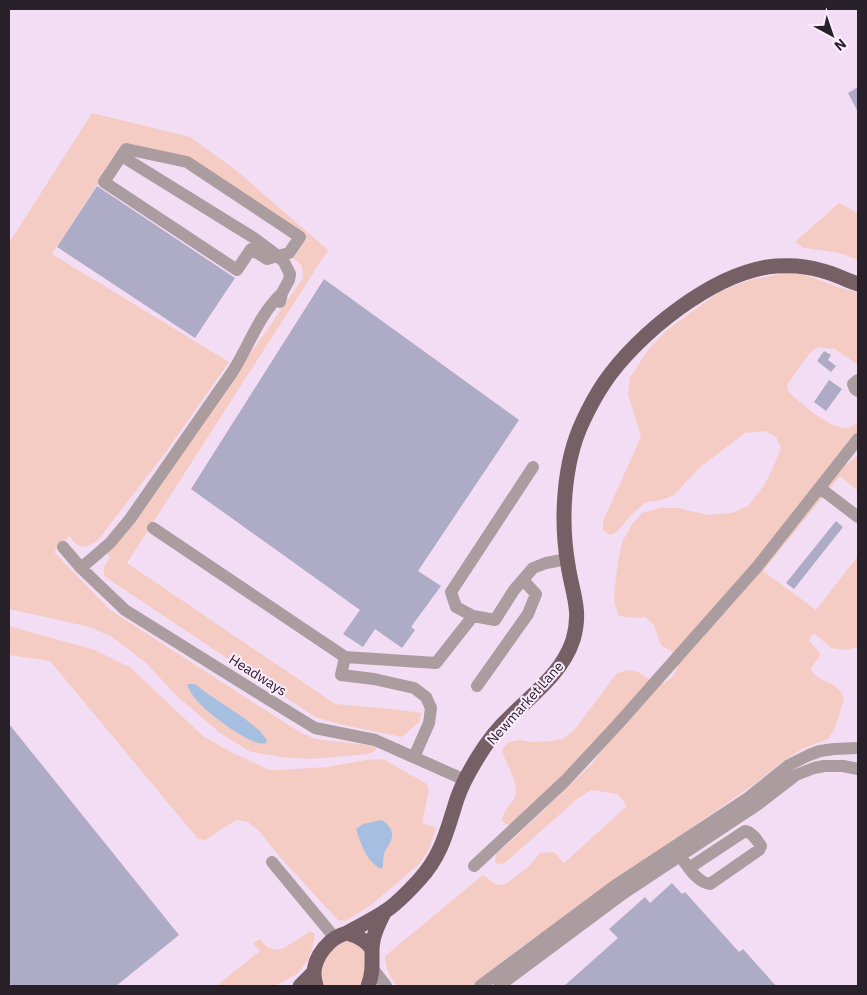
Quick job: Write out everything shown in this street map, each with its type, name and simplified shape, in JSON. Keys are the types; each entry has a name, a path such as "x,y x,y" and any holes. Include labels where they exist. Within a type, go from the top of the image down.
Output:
{"main road":[{"name":"Newmarket Lane","path":"300,986 315,979 318,960 322,950 328,943 385,911 420,879 443,844 457,798 479,755 491,738 547,682 563,662 574,635 577,613 567,560 564,530 564,502 568,472 575,440 582,422 604,382 652,330 688,302 737,275 764,267 808,267 858,284"},
{"name":"Newmarket Lane","path":"368,986 373,969 372,949 376,932 385,911"},
{"path":"341,936 363,939 372,949"}],"street":[{"path":"126,149 187,162 300,237 289,253 278,256 267,259 251,249 237,270 104,182 126,149"},
{"path":"80,568 110,543 195,427 243,354 255,329 271,304 282,293 290,274 284,262 278,256 254,238 128,160"},
{"path":"858,380 853,384 858,391"},
{"path":"474,866 578,767 618,724 740,588 858,439"},
{"path":"533,467 451,592 456,607 473,616 495,620 514,590 533,568 546,563 567,560"},
{"path":"820,488 858,517"},
{"path":"153,528 345,657 436,663 473,616"},
{"name":"Headways","path":"63,547 80,568 125,610 315,728 375,740 465,780"},
{"path":"477,686 528,614 536,594 525,578"},
{"path":"345,657 341,675 374,679 414,688 426,697 431,708 429,723 414,757"},
{"path":"480,986 613,887 757,791 788,765 820,751 858,748"},
{"path":"498,986 612,901 757,805 802,771 833,765 858,769"},
{"path":"680,856 689,868 702,881 710,884 759,850 761,846 751,833 745,831 689,868"},
{"path":"272,862 341,936"},
{"path":"373,969 386,986"}],"shaded area":[{"path":"92,113 190,137 237,171 328,250 127,563 335,704 422,713 419,722 402,737 343,725 315,717 104,576 104,567 110,557 106,553 126,532 303,278 302,266 293,258 307,239 187,157 123,145 52,254 229,362 165,453 98,540 82,547 76,544 69,536 54,552 110,610 298,731 315,739 377,746 375,751 368,754 311,759 251,752 220,733 177,696 146,663 112,637 90,627 9,609 9,243"},
{"path":"839,203 858,213 858,260 840,253 804,248 795,242"},
{"path":"786,273 803,274 858,292 858,365 835,349 818,347 810,353 787,385 788,391 799,401 831,424 847,428 858,421 858,434 841,461 846,465 858,455 858,491 840,476 763,571 816,610 858,556 858,647 844,650 831,648 815,634 810,637 810,642 819,652 820,656 811,668 813,672 819,678 837,687 844,699 834,730 828,739 802,749 779,764 757,782 523,946 471,986 397,986 388,972 385,956 483,875 497,885 506,884 528,867 540,853 554,852 564,863 627,806 618,794 591,790 576,800 506,862 498,865 495,862 496,854 594,762 601,750 516,826 505,824 502,820 504,812 516,794 515,782 502,752 504,746 510,742 520,740 532,742 563,739 575,729 617,673 629,670 664,683 673,676 676,670 678,658 673,652 661,645 654,625 645,617 619,616 615,605 614,593 622,542 633,523 642,513 660,508 678,508 708,515 732,513 748,506 765,484 781,448 776,437 766,431 745,433 699,468 674,495 662,500 646,502 631,515 617,532 610,535 603,530 603,521 641,437 628,394 630,377 649,349 666,331 719,292 749,280"},
{"path":"9,626 95,650 131,668 203,736 269,770 327,767 383,759 427,784 429,790 422,823 436,828 429,849 420,863 371,905 346,921 338,920 279,856 260,832 248,822 236,820 205,840 198,839 50,661 9,655"},
{"path":"310,931 315,934 313,946 308,960 297,974 275,986 216,986 260,951 253,943 260,939 267,947 275,950 284,948"},
{"path":"350,941 361,947 365,956 366,967 364,977 359,986 321,986 322,970 327,957 336,947"}],"water":[{"path":"195,684 244,718 260,731 267,740 266,743 251,740 220,721 196,700 187,685"},
{"path":"381,820 388,826 392,837 385,852 381,869 368,857 356,829 363,824"}],"building":[{"path":"858,87 858,112 848,93"},
{"path":"97,186 235,278 195,338 57,247"},
{"path":"324,279 519,420 418,571 441,586 411,627 415,630 402,648 375,629 363,647 343,634 360,610 191,489"},
{"path":"824,351 831,355 828,360 836,366 831,372 817,361"},
{"path":"829,380 842,389 826,411 814,402"},
{"path":"836,521 843,527 794,589 786,583"},
{"path":"9,724 179,935 116,986 12,986 9,982"},
{"path":"672,883 682,894 685,892 739,952 743,949 776,986 564,986 618,938 609,929 645,897 650,903"}]}
